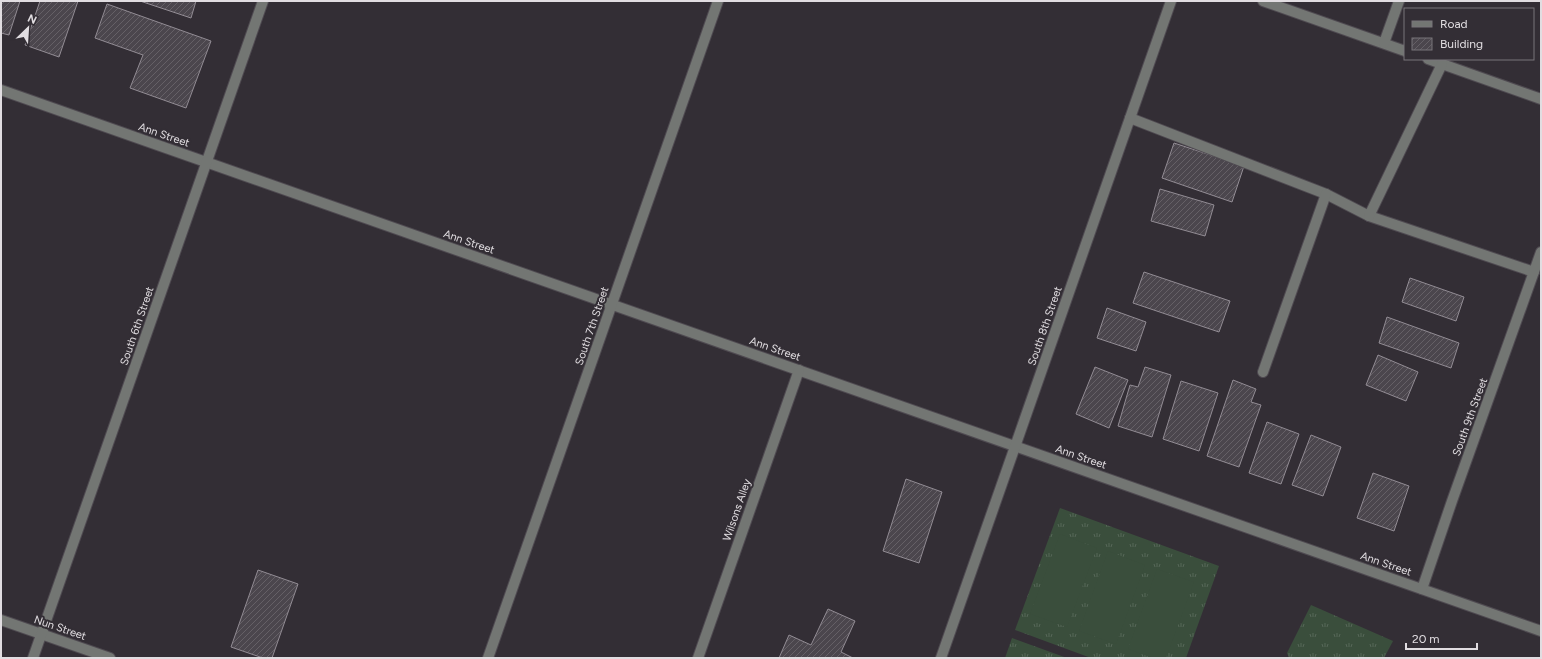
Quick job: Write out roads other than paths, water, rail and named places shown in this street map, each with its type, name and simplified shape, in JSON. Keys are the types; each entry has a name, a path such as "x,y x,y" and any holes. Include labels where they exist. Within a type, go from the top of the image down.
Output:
{"street":[{"name":"South 6th Street","path":"33,658 263,1"},
{"name":"South 7th Street","path":"488,658 718,1"},
{"name":"South 8th Street","path":"941,658 1171,1"},
{"path":"1263,1 1404,51"},
{"path":"1384,43 1399,1"},
{"path":"1431,60 1541,98"},
{"path":"1369,216 1442,64"},
{"name":"Ann Street","path":"1,90 1541,631"},
{"path":"1130,118 1326,194 1369,216 1534,272"},
{"path":"1263,372 1326,194"},
{"name":"South 9th Street","path":"1422,589 1541,252"},
{"name":"Wilsons Alley","path":"698,658 798,370"},
{"name":"Nun Street","path":"1,620 110,658"}]}
